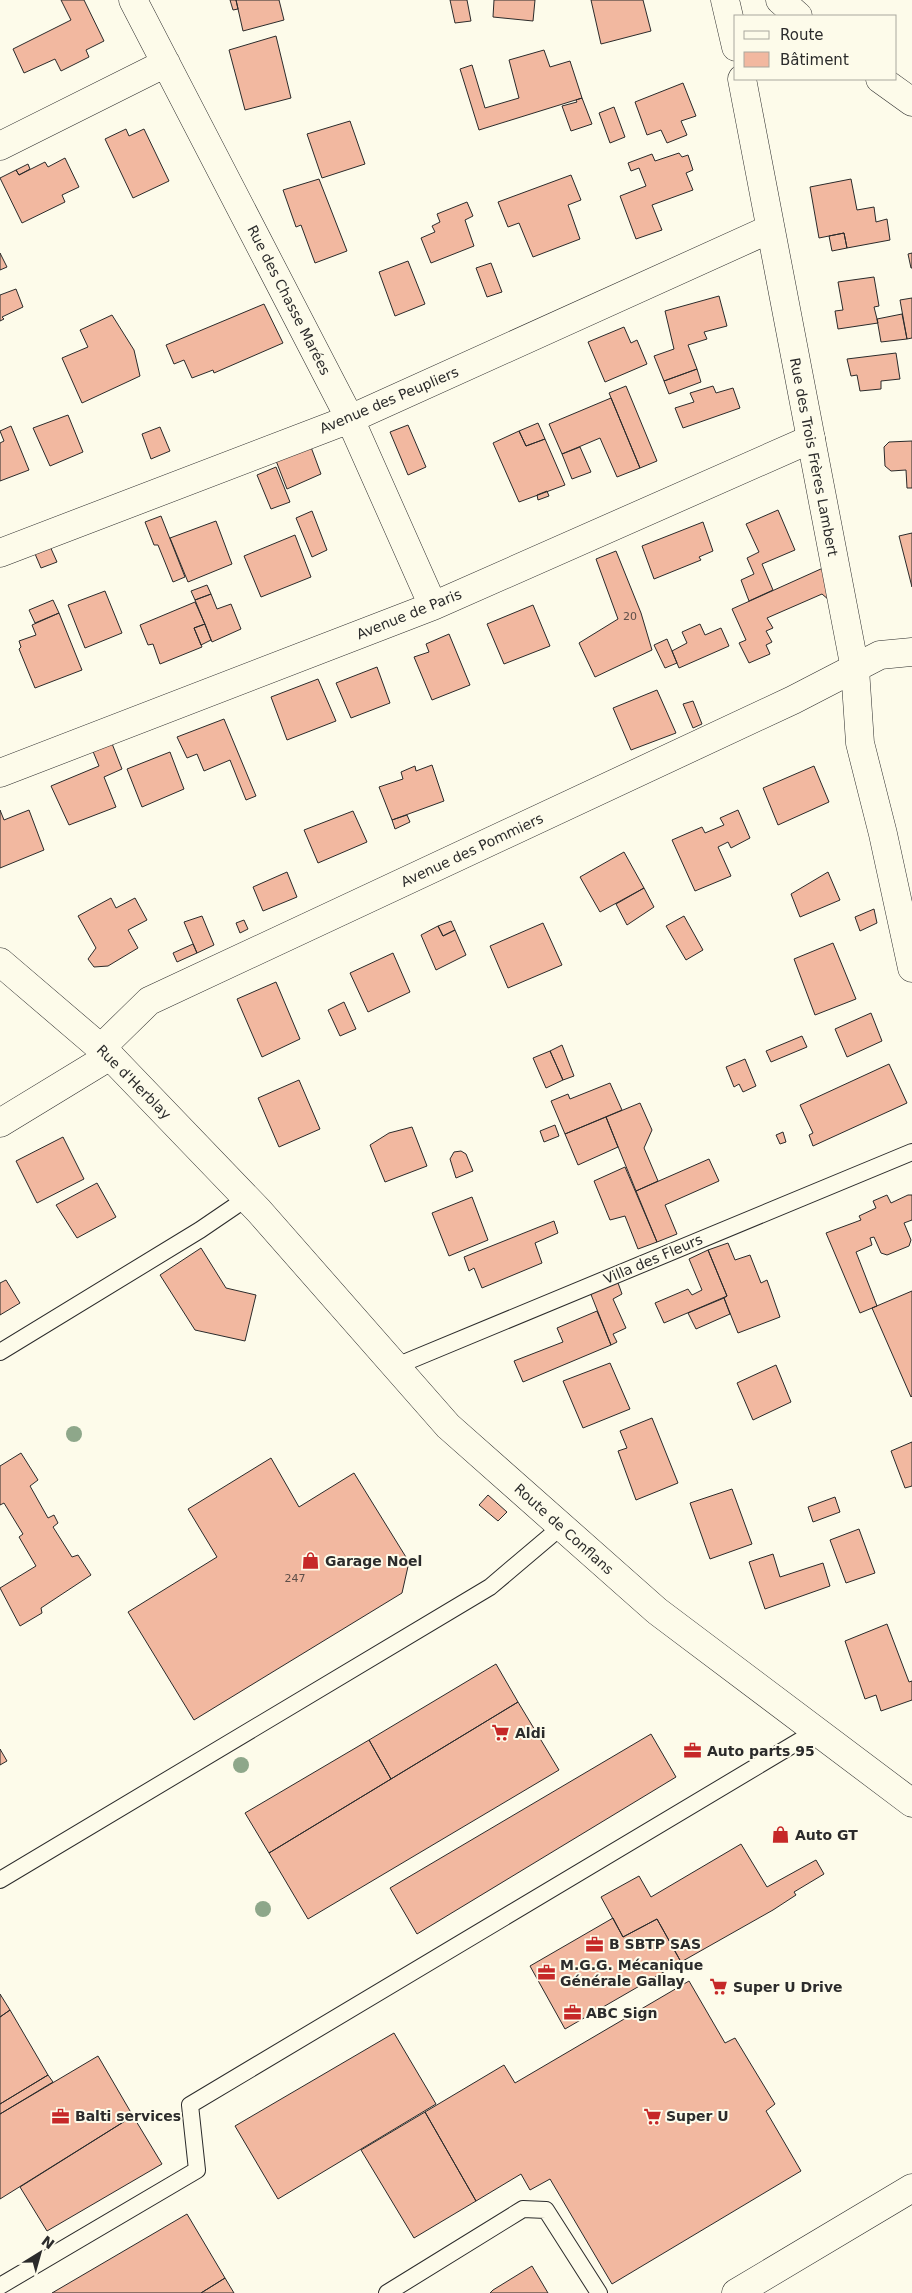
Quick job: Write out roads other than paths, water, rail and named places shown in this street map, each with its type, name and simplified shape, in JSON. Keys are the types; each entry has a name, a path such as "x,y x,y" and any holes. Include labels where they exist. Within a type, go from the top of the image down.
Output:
{"street":[{"name":"Rue des Chasse Marées","path":"133,0 350,419 433,606"},
{"path":"725,0 734,38"},
{"path":"780,0 797,15"},
{"path":"0,146 166,63"},
{"name":"Rue des Trois Frères Lambert","path":"742,80 855,669 860,743 884,834 912,968"},
{"path":"881,80 912,102"},
{"name":"Avenue des Peupliers","path":"0,553 350,419 770,229"},
{"name":"Avenue de Paris","path":"0,773 433,606 811,439"},
{"name":"Avenue des Pommiers","path":"0,1123 105,1052 149,1001 784,704 880,655 912,652"},
{"name":"Rue d'Herblay","path":"0,962 105,1052 253,1205"},
{"name":"Route de Conflans","path":"253,1205 448,1426 657,1611 912,1803"},
{"path":"736,2293 912,2188"}],"lane":[{"name":"Villa des Fleurs","path":"394,1367 912,1152"},
{"path":"0,1352 200,1230 253,1205"},
{"path":"0,1880 490,1588 561,1527"},
{"path":"0,2286 197,2170 190,2105 816,1731"},
{"path":"387,2293 523,2209 546,2210 599,2293"}],"place":[{"name":"Garage Noel","path":"311,1561"},
{"name":"Aldi","path":"501,1733"},
{"name":"Auto parts 95","path":"693,1751"},
{"name":"Auto GT","path":"781,1835"},
{"name":"B SBTP SAS","path":"595,1944"},
{"name":"M.G.G. Mécanique Générale Gallay","path":"546,1973"},
{"name":"Super U Drive","path":"719,1987"},
{"name":"ABC Sign","path":"572,2013"},
{"name":"Balti services","path":"61,2116"},
{"name":"Super U","path":"652,2116"}]}
